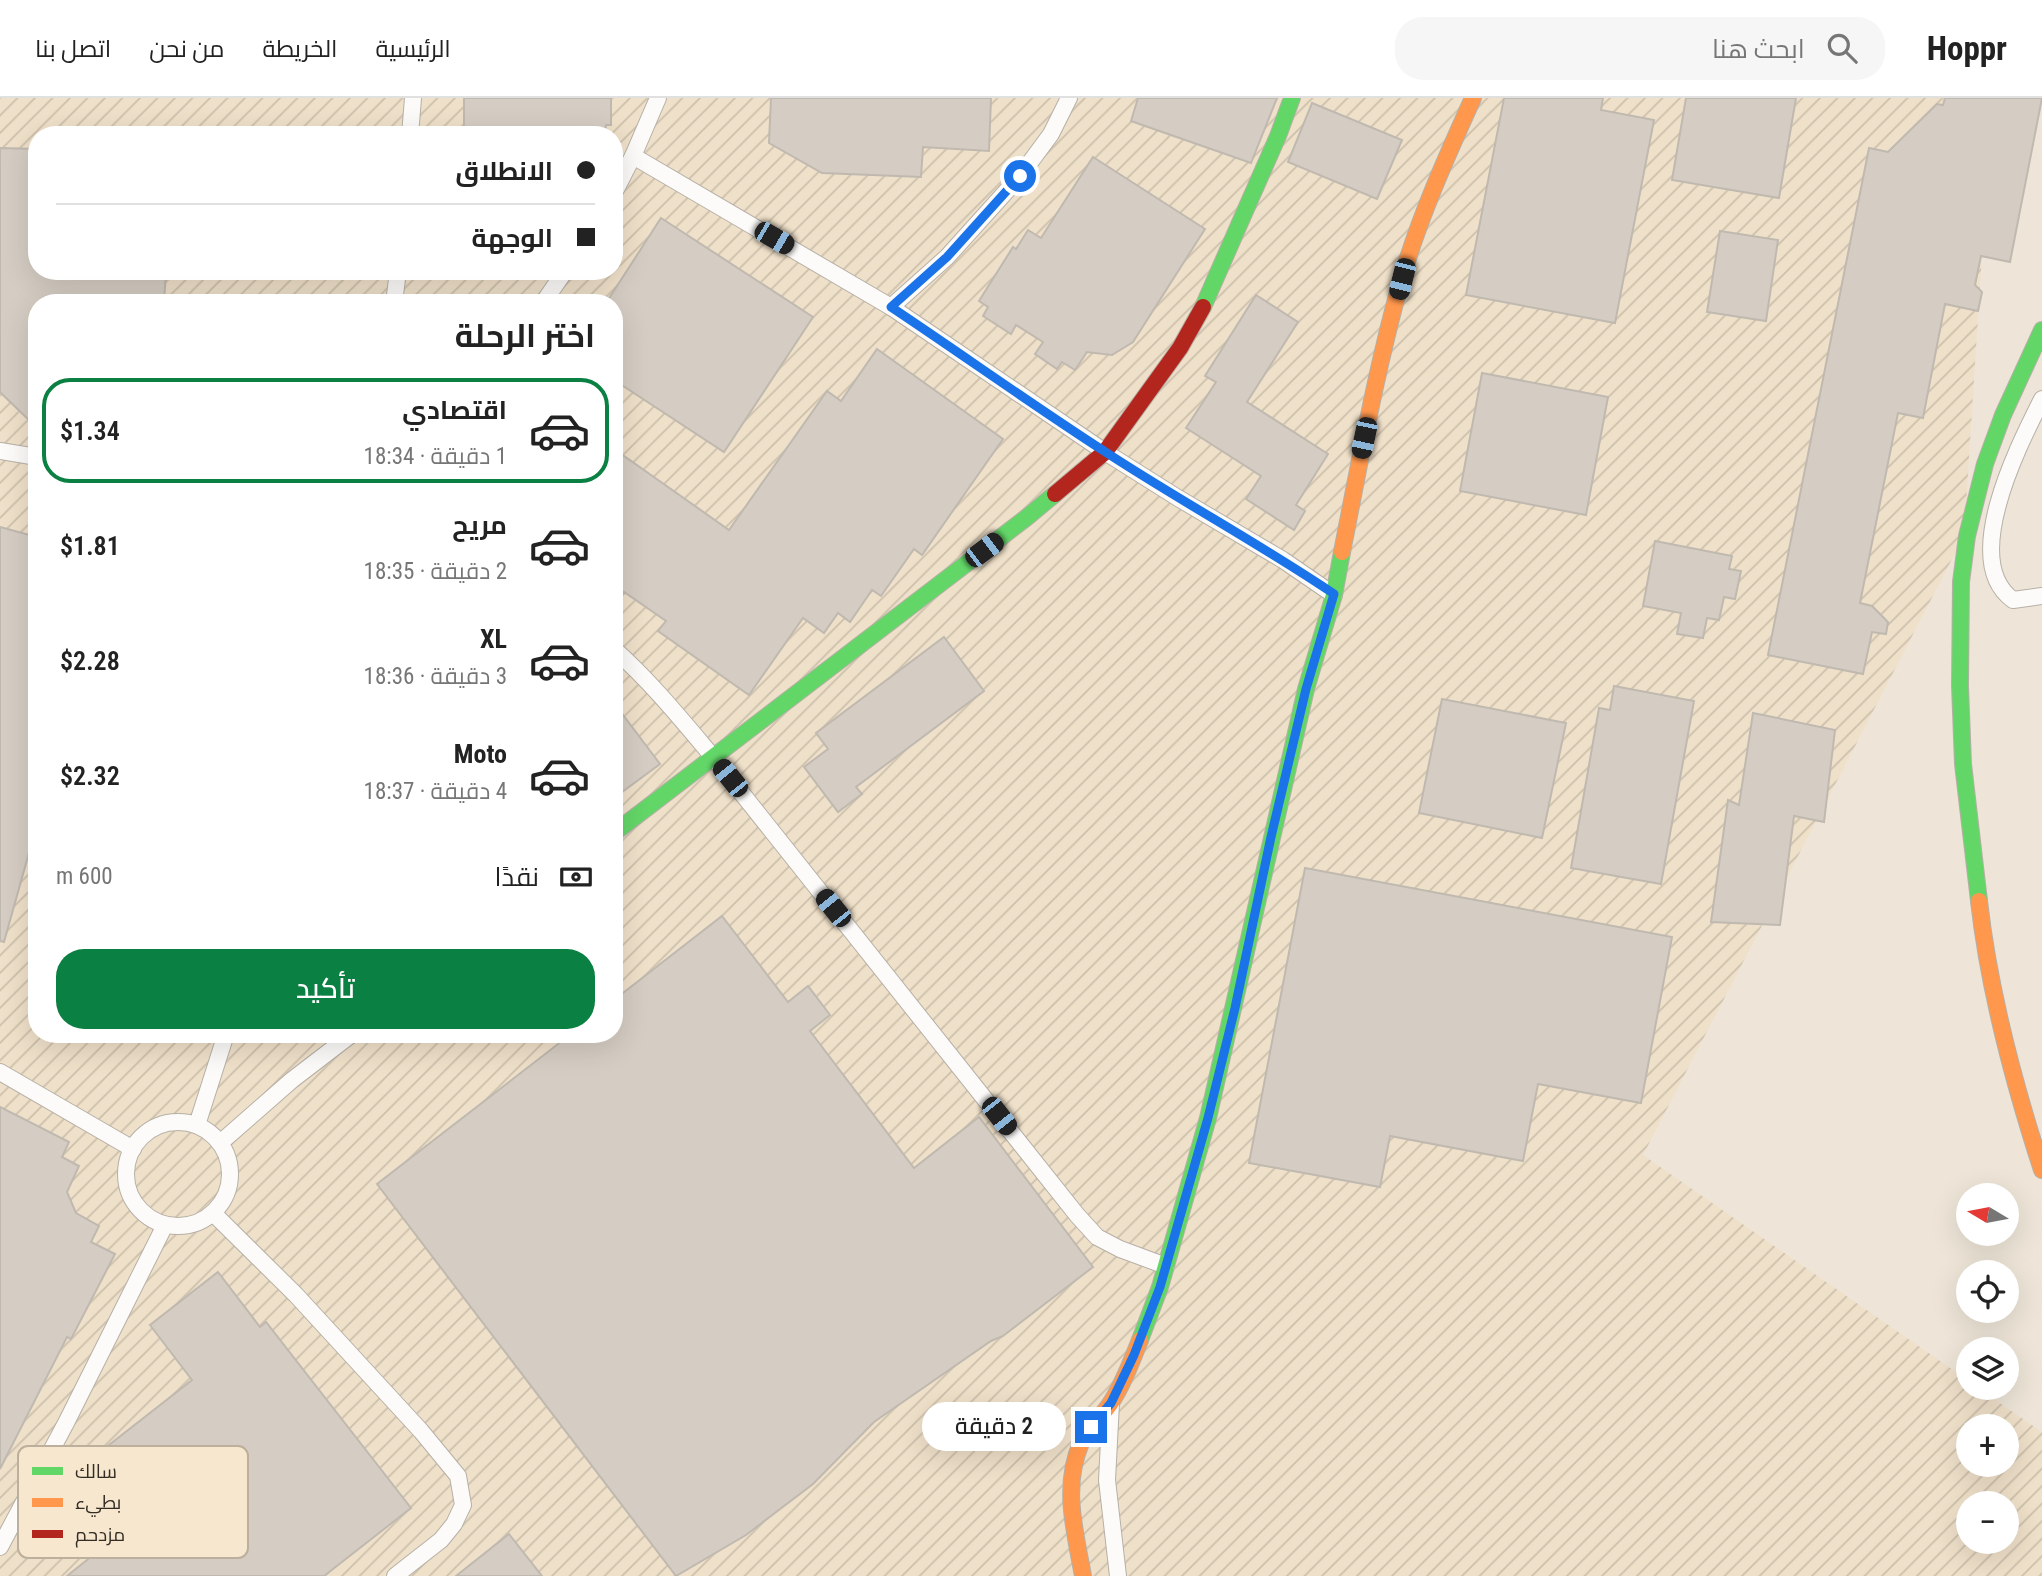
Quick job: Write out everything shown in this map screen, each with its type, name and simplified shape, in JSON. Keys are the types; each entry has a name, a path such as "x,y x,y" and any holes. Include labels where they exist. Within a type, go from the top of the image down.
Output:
{"street":[{"path":"411,126 413,98"},
{"path":"623,175 658,98"},
{"path":"891,307 947,257 1020,176 1051,134 1069,98"},
{"path":"623,827 1026,517 1105,452 1180,348 1207,299 1292,98"},
{"path":"1083,1576 1071,1510 1070,1487 1075,1461 1082,1441 1111,1403 1146,1326 1166,1266 1208,1118 1306,689 1334,594 1364,438 1402,279 1441,169 1473,98"},
{"path":"633,156 891,307 1105,452 1334,594"},
{"path":"2042,330 2003,415 1975,501 1961,582 1960,686 1963,764 1984,948 2023,1111 2042,1170"},
{"path":"2042,399 2019,445 2005,486 1994,520 1990,559 1998,584 2013,600 2042,596"},
{"path":"0,450 28,455"},
{"path":"623,657 669,704 713,757 1077,1215 1097,1237 1120,1249 1166,1266"},
{"path":"197,1125 223,1043"},
{"path":"220,1143 292,1080 340,1043"},
{"path":"0,1072 133,1149"},
{"path":"168,1123 197,1125 220,1143 229,1161 230,1180 225,1198 213,1213 197,1223 179,1227 165,1225 145,1215 133,1201 127,1184 127,1166 133,1149 142,1137 154,1128 168,1123"},
{"path":"213,1213 296,1295 412,1421 458,1476 463,1506 454,1524 441,1540 395,1576"},
{"path":"54,1446 165,1225"},
{"path":"1111,1403 1107,1480 1118,1576"},
{"path":"0,1547 18,1513"}],"shaded area":[{"path":"0,98 1992,98 1964,536 1643,1155 1956,1372 1956,1400 1995,1400 2016,1414 1956,1414 1956,1477 2019,1477 2019,1416 2042,1432 2042,1576 0,1576"}],"building":[{"path":"464,98 611,98 611,125 606,126 464,126"},
{"path":"771,98 991,98 989,151 923,147 921,177 822,173 769,143"},
{"path":"1138,98 1277,98 1251,163 1131,121"},
{"path":"1504,98 1603,98 1601,110 1654,120 1615,323 1466,295"},
{"path":"1686,98 1796,98 1779,198 1672,180"},
{"path":"1945,98 2042,98 2010,262 1981,256 1975,285 1982,292 1978,311 1945,304 1923,418 1898,413 1860,603 1872,606 1888,622 1886,634 1872,632 1863,674 1768,655 1869,148 1888,152 1937,104 1943,105"},
{"path":"1312,103 1402,140 1377,199 1288,162"},
{"path":"0,148 28,149 28,280 165,280 165,294 28,294 28,419 0,392"},
{"path":"1093,157 1205,229 1133,342 1112,355 1087,352 1075,370 1062,362 1057,369 1035,354 1043,342 1016,325 1011,334 983,316 988,307 979,301 1013,247 1016,249 1028,230 1041,238"},
{"path":"661,218 813,317 724,452 623,386 623,294 612,294"},
{"path":"1720,231 1778,240 1766,321 1707,312"},
{"path":"1256,295 1298,322 1247,402 1328,454 1296,505 1305,511 1294,530 1246,499 1261,476 1186,428 1216,382 1205,376"},
{"path":"877,349 1003,439 922,555 914,549 881,596 872,590 850,622 838,613 824,633 803,618 749,695 658,631 666,621 623,593 623,455 729,530 827,391 841,401"},
{"path":"1482,373 1608,397 1586,515 1460,491"},
{"path":"0,527 28,535 28,856 4,942 0,941"},
{"path":"1655,541 1732,556 1729,569 1741,571 1735,599 1724,597 1719,620 1707,618 1703,638 1677,634 1681,613 1643,606"},
{"path":"944,637 984,691 856,787 862,794 838,812 804,767 828,749 816,733"},
{"path":"1614,686 1694,701 1661,884 1571,868 1599,708 1610,710"},
{"path":"1442,699 1566,723 1542,838 1419,813"},
{"path":"1753,713 1835,730 1824,822 1794,816 1780,925 1711,922 1728,800 1739,805"},
{"path":"623,715 660,764 623,791"},
{"path":"1305,868 1672,937 1641,1103 1538,1084 1523,1161 1390,1136 1380,1187 1249,1163"},
{"path":"722,916 788,1002 808,986 830,1015 810,1031 914,1168 979,1117 1093,1267 1003,1336 991,1341 874,1422 813,1484 746,1535 676,1576 377,1184 559,1043 623,1043 623,993"},
{"path":"0,1107 69,1142 62,1157 79,1166 67,1192 76,1213 99,1226 91,1242 115,1254 71,1339 67,1337 0,1469"},
{"path":"218,1272 260,1327 266,1322 411,1508 324,1576 67,1576 89,1558 248,1558 248,1446 108,1446 192,1380 150,1325"},
{"path":"509,1534 542,1576 456,1576"}],"traffic: fast":[{"path":"1203,307 1292,98"},
{"path":"1979,901 1963,764 1960,686 1961,582 1967,536 1985,464 2003,415 2042,330"},
{"path":"623,826 1055,494"},
{"path":"1140,1340 1160,1287 1208,1118 1306,689 1334,595 1342,552"}],"traffic: slow":[{"path":"1342,552 1376,382 1401,281 1425,211 1473,98"},
{"path":"1979,901 1989,969 2004,1037 2042,1170"},
{"path":"1083,1576 1072,1509 1075,1460 1084,1438 1119,1389 1140,1340"}],"traffic: jam":[{"path":"1055,494 1105,452 1180,348 1203,307"}],"route":[{"path":"1020,176 947,257 891,307 1105,452 1334,594 1306,689 1208,1118 1160,1287 1134,1355 1111,1403 1091,1427"}]}
